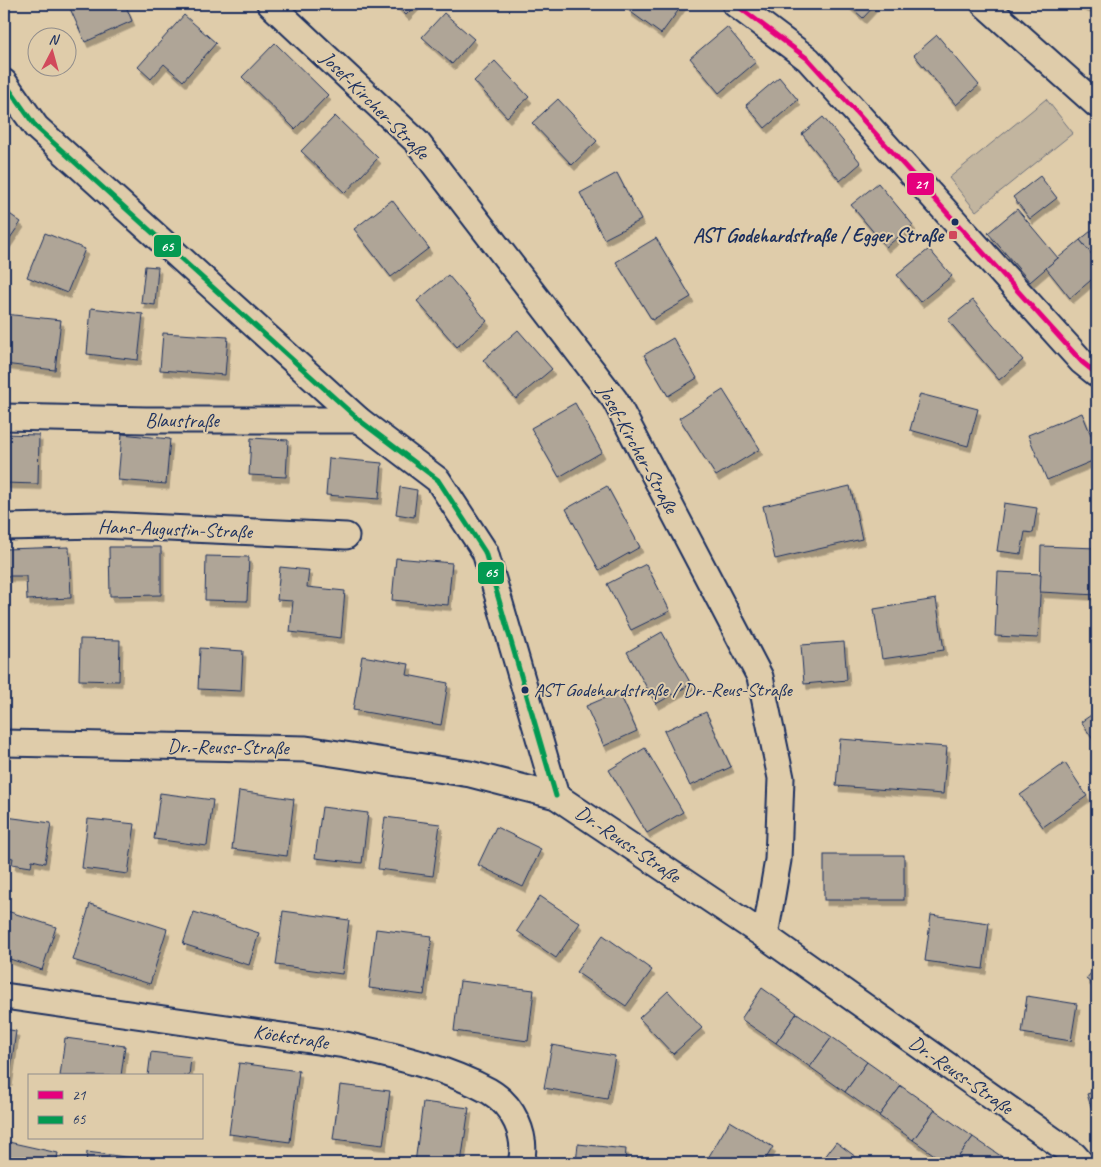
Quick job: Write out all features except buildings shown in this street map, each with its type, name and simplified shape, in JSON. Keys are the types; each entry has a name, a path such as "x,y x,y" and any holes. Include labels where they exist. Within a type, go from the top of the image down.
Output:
{"street":[{"name":"Josef-Kircher-Straße","path":"270,4 417,142 615,400 760,678 781,778 778,860 765,936"},
{"path":"735,4 808,59 1082,362 1097,374"},
{"path":"984,4 1097,105"},
{"path":"4,82 36,128 359,420 438,480 485,552 556,796"},
{"name":"Blaustraße","path":"4,418 359,420"},
{"name":"Hans-Augustin-Straße","path":"4,527 101,525 346,536"},
{"name":"Dr.-Reuss-Straße","path":"4,743 306,749 470,774 556,796 765,936 1074,1155 1080,1163"},
{"name":"Köckstraße","path":"4,996 346,1045 399,1058 447,1073 490,1092 516,1118 523,1139 521,1163"}],"shaded area":[{"path":"1046,99 1073,133 976,211 949,178"}],"transit line":[{"name":"21","path":"735,4 808,59 1082,362 1097,374"},
{"name":"65","path":"4,82 36,127 359,420 438,480 485,552 556,796"}],"place":[{"name":"AST Godehardstraße / Egger Straße","path":"953,235"},
{"name":"AST Godehardstraße / Dr.-Reus-Straße","path":"525,690"}]}
